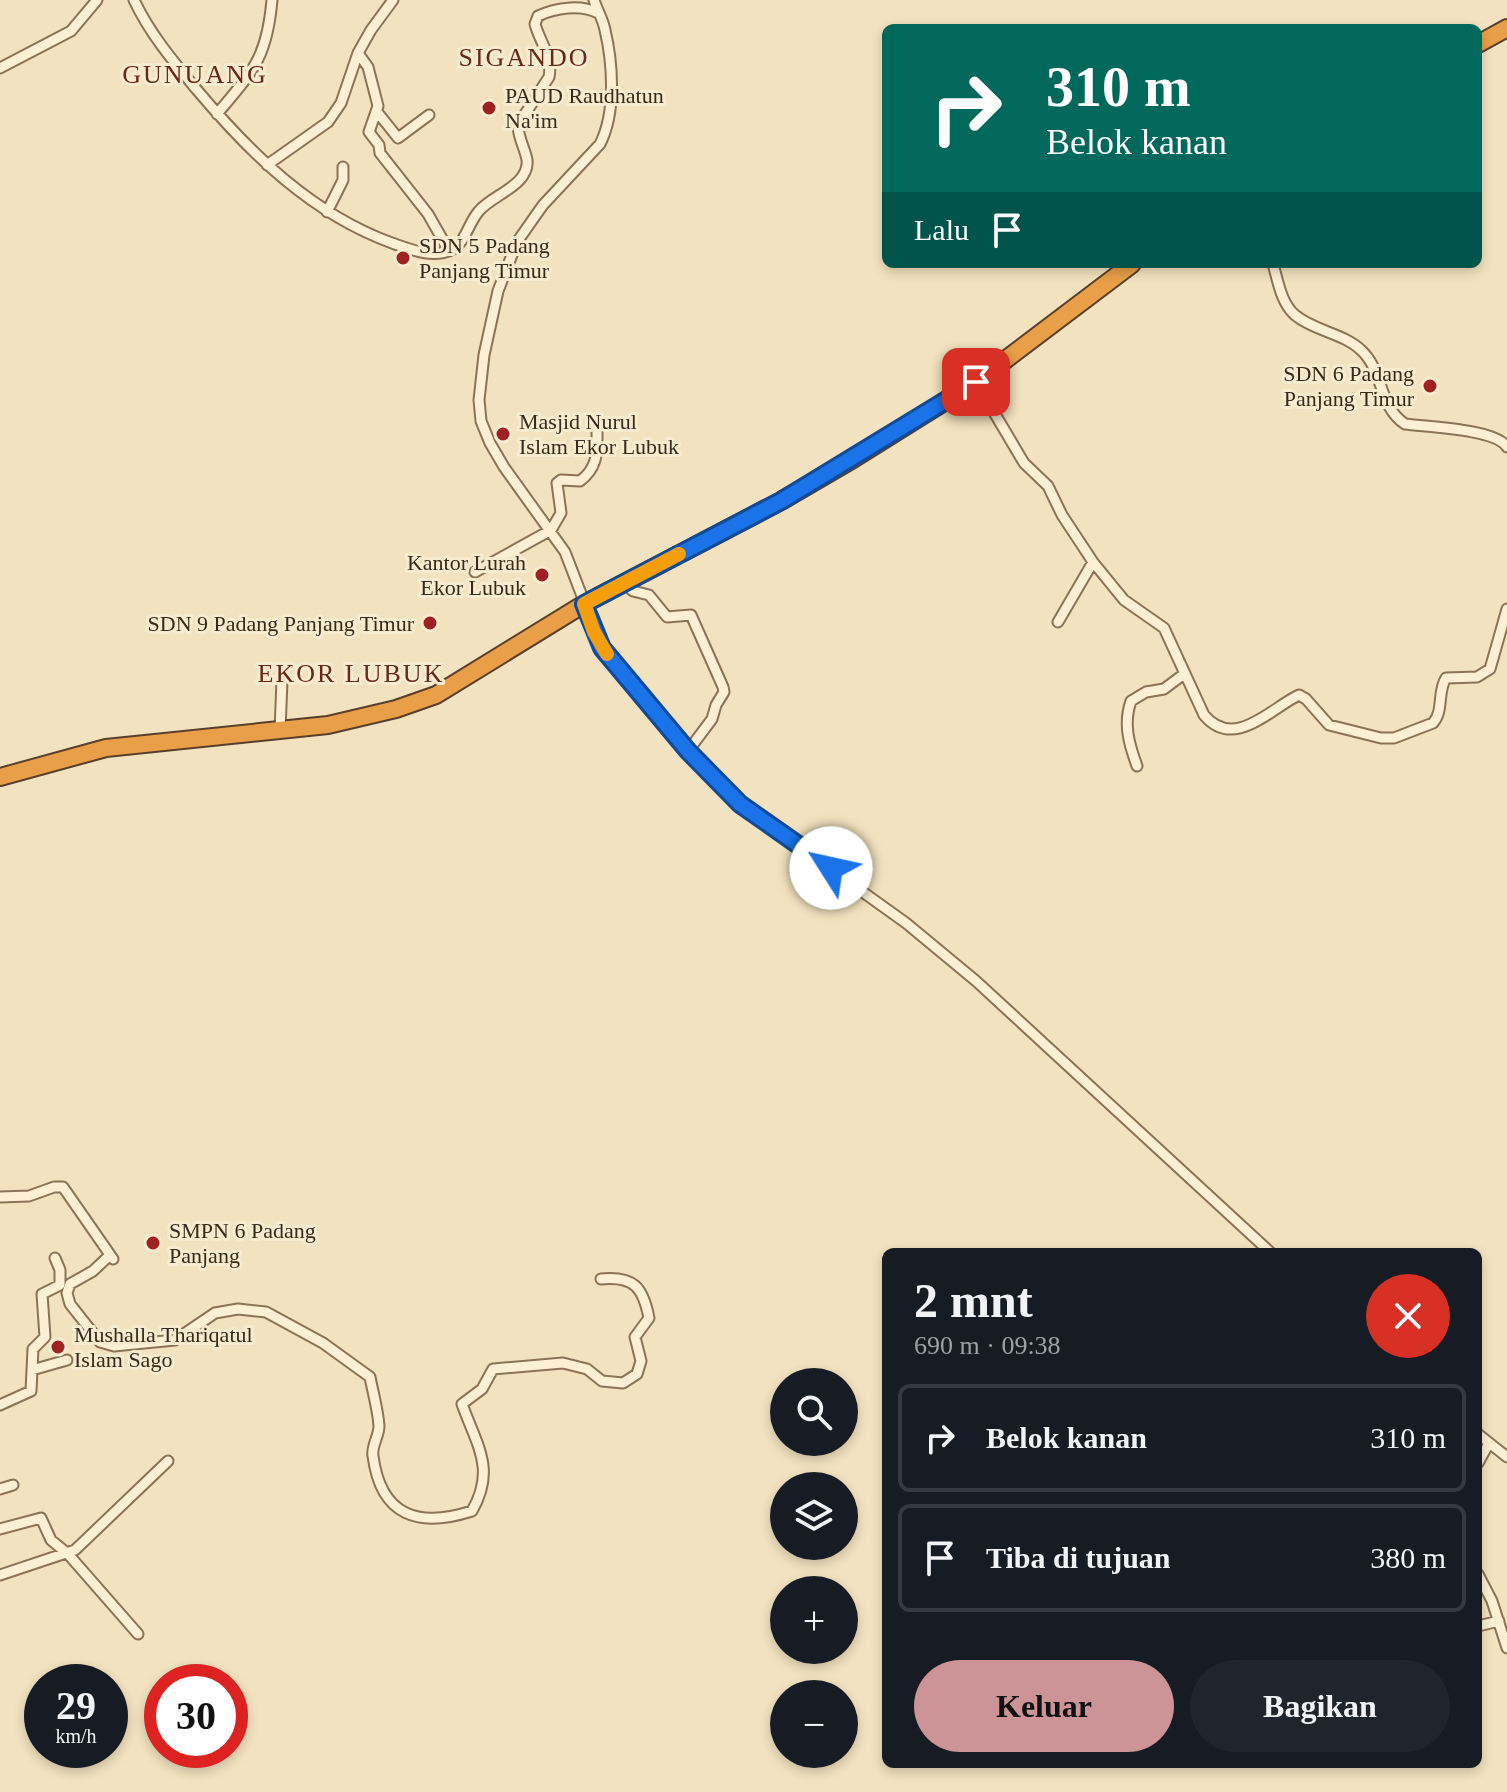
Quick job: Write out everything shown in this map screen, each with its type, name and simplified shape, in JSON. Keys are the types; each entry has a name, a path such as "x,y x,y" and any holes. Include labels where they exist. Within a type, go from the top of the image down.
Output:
{"highway":[{"path":"1482,42 1507,28"},
{"path":"0,777 106,748 328,725 436,695 584,604 781,501 976,382 1127,268"}],"street":[{"path":"0,68 71,31 97,0"},
{"path":"134,0 163,50 217,114 295,190 350,226 406,248 437,254 459,245 483,207 518,182 525,172 527,161 518,125 551,70 547,50 535,24 538,16 579,8 598,13"},
{"path":"217,114 254,68 267,40 272,0"},
{"path":"267,165 328,122 341,103 358,53 393,0"},
{"path":"594,0 606,32 610,78 607,131 600,144 543,205 517,242 498,291 484,355 479,400 481,421 490,443 571,564 602,648 688,751 740,804 906,923 976,981 1266,1248"},
{"path":"358,53 368,67 378,113 398,138 429,115"},
{"path":"378,113 370,126 380,153 428,214 449,251"},
{"path":"327,212 343,180 343,167"},
{"path":"1274,268 1282,294 1296,316 1362,350 1374,367 1384,400 1394,416 1405,424 1490,435 1504,441 1507,447"},
{"path":"976,382 1021,458 1048,486 1062,515 1093,562 1124,600 1164,628 1204,715 1219,725 1235,728 1250,726 1302,695 1329,725 1381,738 1394,738 1436,721 1446,678 1477,677 1487,672 1493,662 1507,609"},
{"path":"475,572 551,530 561,513 558,481 580,481 594,468 597,429"},
{"path":"1058,622 1093,562"},
{"path":"623,583 633,591 647,594 667,617 691,615 723,687 724,692 713,718 688,751"},
{"path":"1137,766 1128,735 1127,712 1131,701 1146,692 1164,689 1184,674"},
{"path":"280,731 282,680"},
{"path":"0,1197 29,1196 63,1187 112,1257 70,1284 67,1293 70,1304 100,1342 114,1346 175,1340 209,1315 238,1309 266,1312 323,1343 358,1367 370,1377 374,1396 379,1429 372,1453 379,1482 395,1508 416,1518 447,1519 472,1511 483,1492 486,1469 462,1404 482,1389 493,1369 563,1363 587,1369 602,1381 623,1383 637,1374 641,1361 635,1337 649,1318 644,1295 634,1284 618,1278 601,1279"},
{"path":"0,1405 31,1391 33,1349 45,1337 42,1294 60,1285 60,1270 55,1258"},
{"path":"32,1370 67,1360"},
{"path":"1482,1437 1507,1457"},
{"path":"1482,1456 1489,1443"},
{"path":"0,1575 68,1554 168,1461"},
{"path":"0,1489 13,1485"},
{"path":"0,1529 40,1517 48,1536 68,1554 138,1634"},
{"path":"1482,1580 1507,1648"},
{"path":"1482,1625 1499,1621"}],"slow traffic":[{"path":"607,654 594,632 584,604 679,554"}],"place":[{"name":"PAUD Raudhatun Na'im","path":"489,108"},
{"name":"SDN 5 Padang Panjang Timur","path":"403,258"},
{"name":"SDN 6 Padang Panjang Timur","path":"1430,386"},
{"name":"Masjid Nurul Islam Ekor Lubuk","path":"503,434"},
{"name":"Kantor Lurah Ekor Lubuk","path":"542,575"},
{"name":"SDN 9 Padang Panjang Timur","path":"430,623"},
{"name":"SMPN 6 Padang Panjang","path":"153,1243"},
{"name":"Mushalla Thariqatul Islam Sago","path":"58,1347"}],"district":[{"name":"SIGANDO","path":"524,57"},
{"name":"GUNUANG","path":"195,74"},
{"name":"EKOR LUBUK","path":"351,673"}],"route":[{"path":"831,868 740,804 688,751 602,648 584,604 781,501 976,382"}]}
